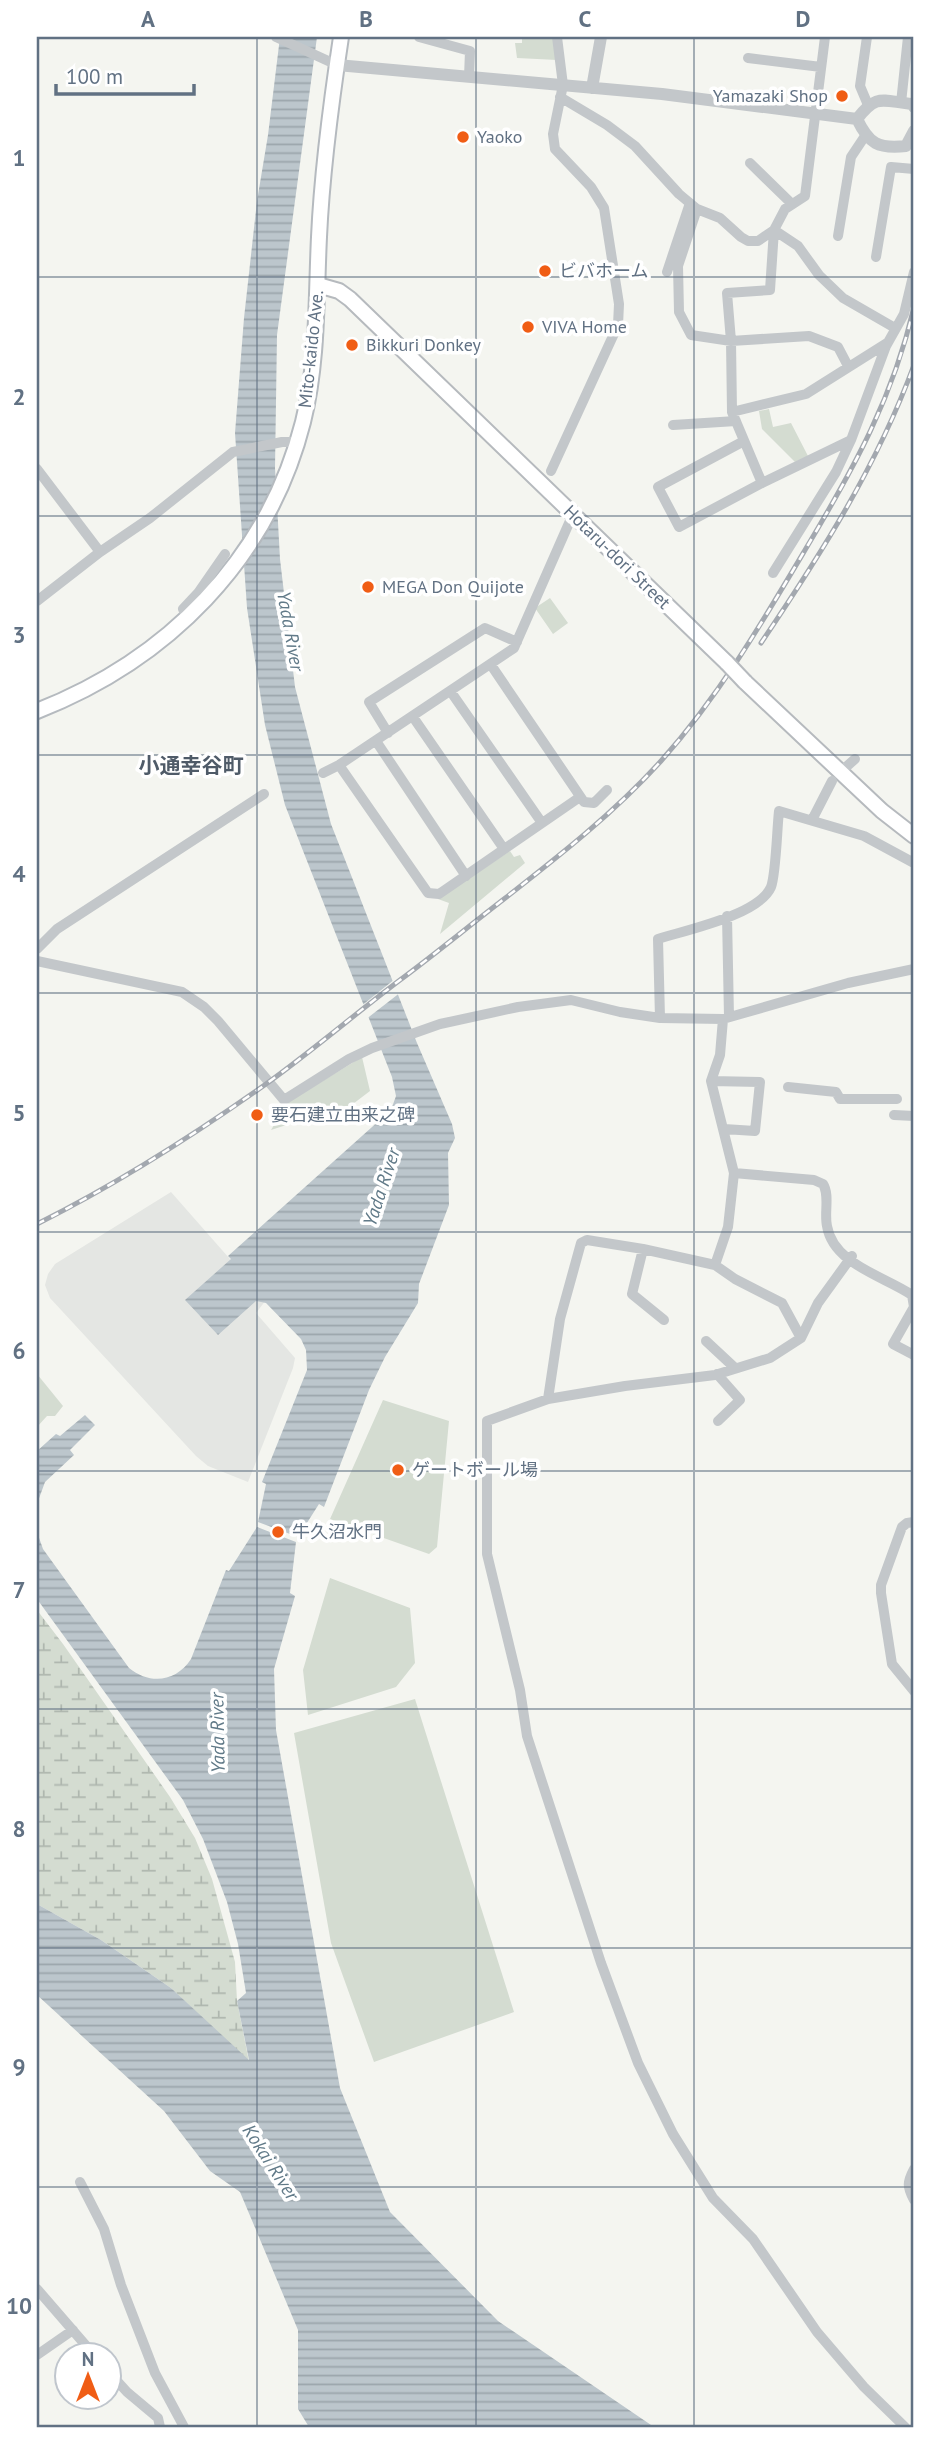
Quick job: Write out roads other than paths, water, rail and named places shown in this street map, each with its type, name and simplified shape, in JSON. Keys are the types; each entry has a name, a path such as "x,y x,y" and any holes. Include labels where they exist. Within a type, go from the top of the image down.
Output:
{"main road":[{"name":"Mito-kaido Ave.","path":"37,711 115,674 188,619 248,546 285,475 297,442 310,378 318,285 330,62 341,37"},
{"name":"Hotaru-dori Street","path":"318,285 328,287 350,299 882,811 914,836"}],"street":[{"path":"277,37 330,62 468,76 562,91 592,88 662,94 857,119"},
{"path":"419,37 470,51 468,76"},
{"path":"551,471 618,325 619,304 604,208 591,187 555,149 553,134 562,91 557,37"},
{"path":"592,88 601,37"},
{"path":"762,483 734,416 732,341 727,293 770,290 774,230 785,209 805,196 825,37"},
{"path":"867,37 860,86 868,105"},
{"path":"857,119 868,105 878,100 908,105 908,37"},
{"path":"748,58 821,67"},
{"path":"562,91 635,146 693,206 720,218 748,241 758,241 774,230"},
{"path":"857,119 865,136 878,144 903,147 909,143 914,131"},
{"path":"838,236 851,157 865,136"},
{"path":"750,163 792,204"},
{"path":"876,257 891,167 914,169"},
{"path":"667,272 693,206"},
{"path":"693,206 678,266 679,312 691,335 732,341 809,336 838,348 848,366"},
{"path":"774,230 798,246 819,275 843,298 895,328"},
{"path":"773,573 836,472 851,440 887,343 904,314 914,272"},
{"path":"673,425 734,416 806,394 887,343"},
{"path":"744,441 658,487 679,527 851,440"},
{"path":"37,601 100,552 150,518 233,452 282,442 297,442"},
{"path":"37,468 100,552"},
{"path":"323,773 509,653 517,642 573,514"},
{"path":"188,619 183,609 198,593 225,554"},
{"path":"388,733 369,702 485,628 517,642"},
{"path":"491,665 584,802 594,803 607,790"},
{"path":"450,692 542,823"},
{"path":"413,717 504,849"},
{"path":"376,741 466,876"},
{"path":"846,767 855,759"},
{"path":"339,765 428,893 439,894 580,797"},
{"path":"812,820 832,781"},
{"path":"37,949 57,929 264,794"},
{"path":"660,1018 658,939 740,912 763,900 771,886 779,811 864,836 914,863"},
{"path":"715,1265 728,1227 734,1173 710,1081 720,1055 726,1018 727,916"},
{"path":"37,961 181,992 204,1007 218,1021 284,1100 349,1059 372,1048 421,1030 518,1006 571,1000 660,1018 726,1018 848,983 914,969"},
{"path":"710,1081 760,1082 755,1131 724,1129"},
{"path":"788,1087 836,1092 840,1099 897,1099"},
{"path":"894,1115 914,1116"},
{"path":"734,1173 814,1180 823,1184 827,1191 825,1209 830,1238 850,1258 893,1282 911,1288 914,1307 893,1344 914,1355"},
{"path":"548,1399 560,1319 581,1242 587,1240 715,1265 735,1279 782,1303 801,1338"},
{"path":"643,1249 632,1294 664,1320"},
{"path":"850,1258 818,1303 801,1338 770,1358 717,1374 548,1399 487,1421 487,1554 520,1690 527,1736 601,1963 638,2063 673,2134 713,2198 753,2239 817,2332 864,2387 905,2427"},
{"path":"706,1341 735,1368"},
{"path":"717,1374 740,1400 718,1422"},
{"path":"914,1522 907,1522 902,1527 881,1589 892,1664 914,1691"},
{"path":"914,2169 907,2180 914,2200"},
{"path":"80,2182 104,2229 121,2285 155,2372 184,2427"},
{"path":"37,2289 83,2342"},
{"path":"37,2355 73,2330"},
{"path":"122,2386 158,2418 161,2427"}],"water":[{"name":"Yada River","path":"280,37 317,37 277,335 275,468 280,559 295,687 331,824 417,1043 452,1124 455,1138 448,1153 449,1205 419,1284 418,1303 385,1357 369,1390 324,1507 319,1504 298,1537 258,1522 266,1484 262,1482 307,1370 306,1350 301,1339 266,1303 256,1301 218,1335 185,1300 231,1259 228,1256 391,1110 396,1096 392,1077 285,805 265,725 247,608 235,433 257,201"},
{"path":"85,1415 95,1425 70,1450 74,1455 45,1482 37,1504 37,1451 56,1434 60,1436"},
{"path":"257,1527 296,1542 290,1593 295,1596 274,1669 276,1730 340,2088 390,2212 498,2321 654,2427 309,2427 298,2409 298,2330 240,2192 210,2171 164,2111 37,1995 37,1904 101,1940 171,1988 249,2060 237,2001 246,1993 238,1944 227,1902 203,1839 183,1800 37,1599 37,1532 43,1549 129,1668 154,1679 178,1672 191,1659 226,1570 229,1571"}],"railway":[{"path":"37,1224 154,1158 266,1084 545,867 643,780 682,736 722,684 825,516 857,459 884,401 914,307"},
{"path":"761,643 805,576 865,474 914,365"}],"place":[{"name":"Yamazaki Shop","path":"842,96"},
{"name":"Yaoko","path":"463,137"},
{"name":"ビバホーム","path":"545,271"},
{"name":"VIVA Home","path":"528,327"},
{"name":"Bikkuri Donkey","path":"352,345"},
{"name":"MEGA Don Quijote","path":"368,587"},
{"name":"要石建立由来之碑","path":"257,1115"},
{"name":"ゲートボール場","path":"398,1470"},
{"name":"牛久沼水門","path":"278,1532"}],"district":[{"name":"小通幸谷町","path":"191,766"}],"water label":[{"name":"Kokai River","path":"271,2162"}]}
